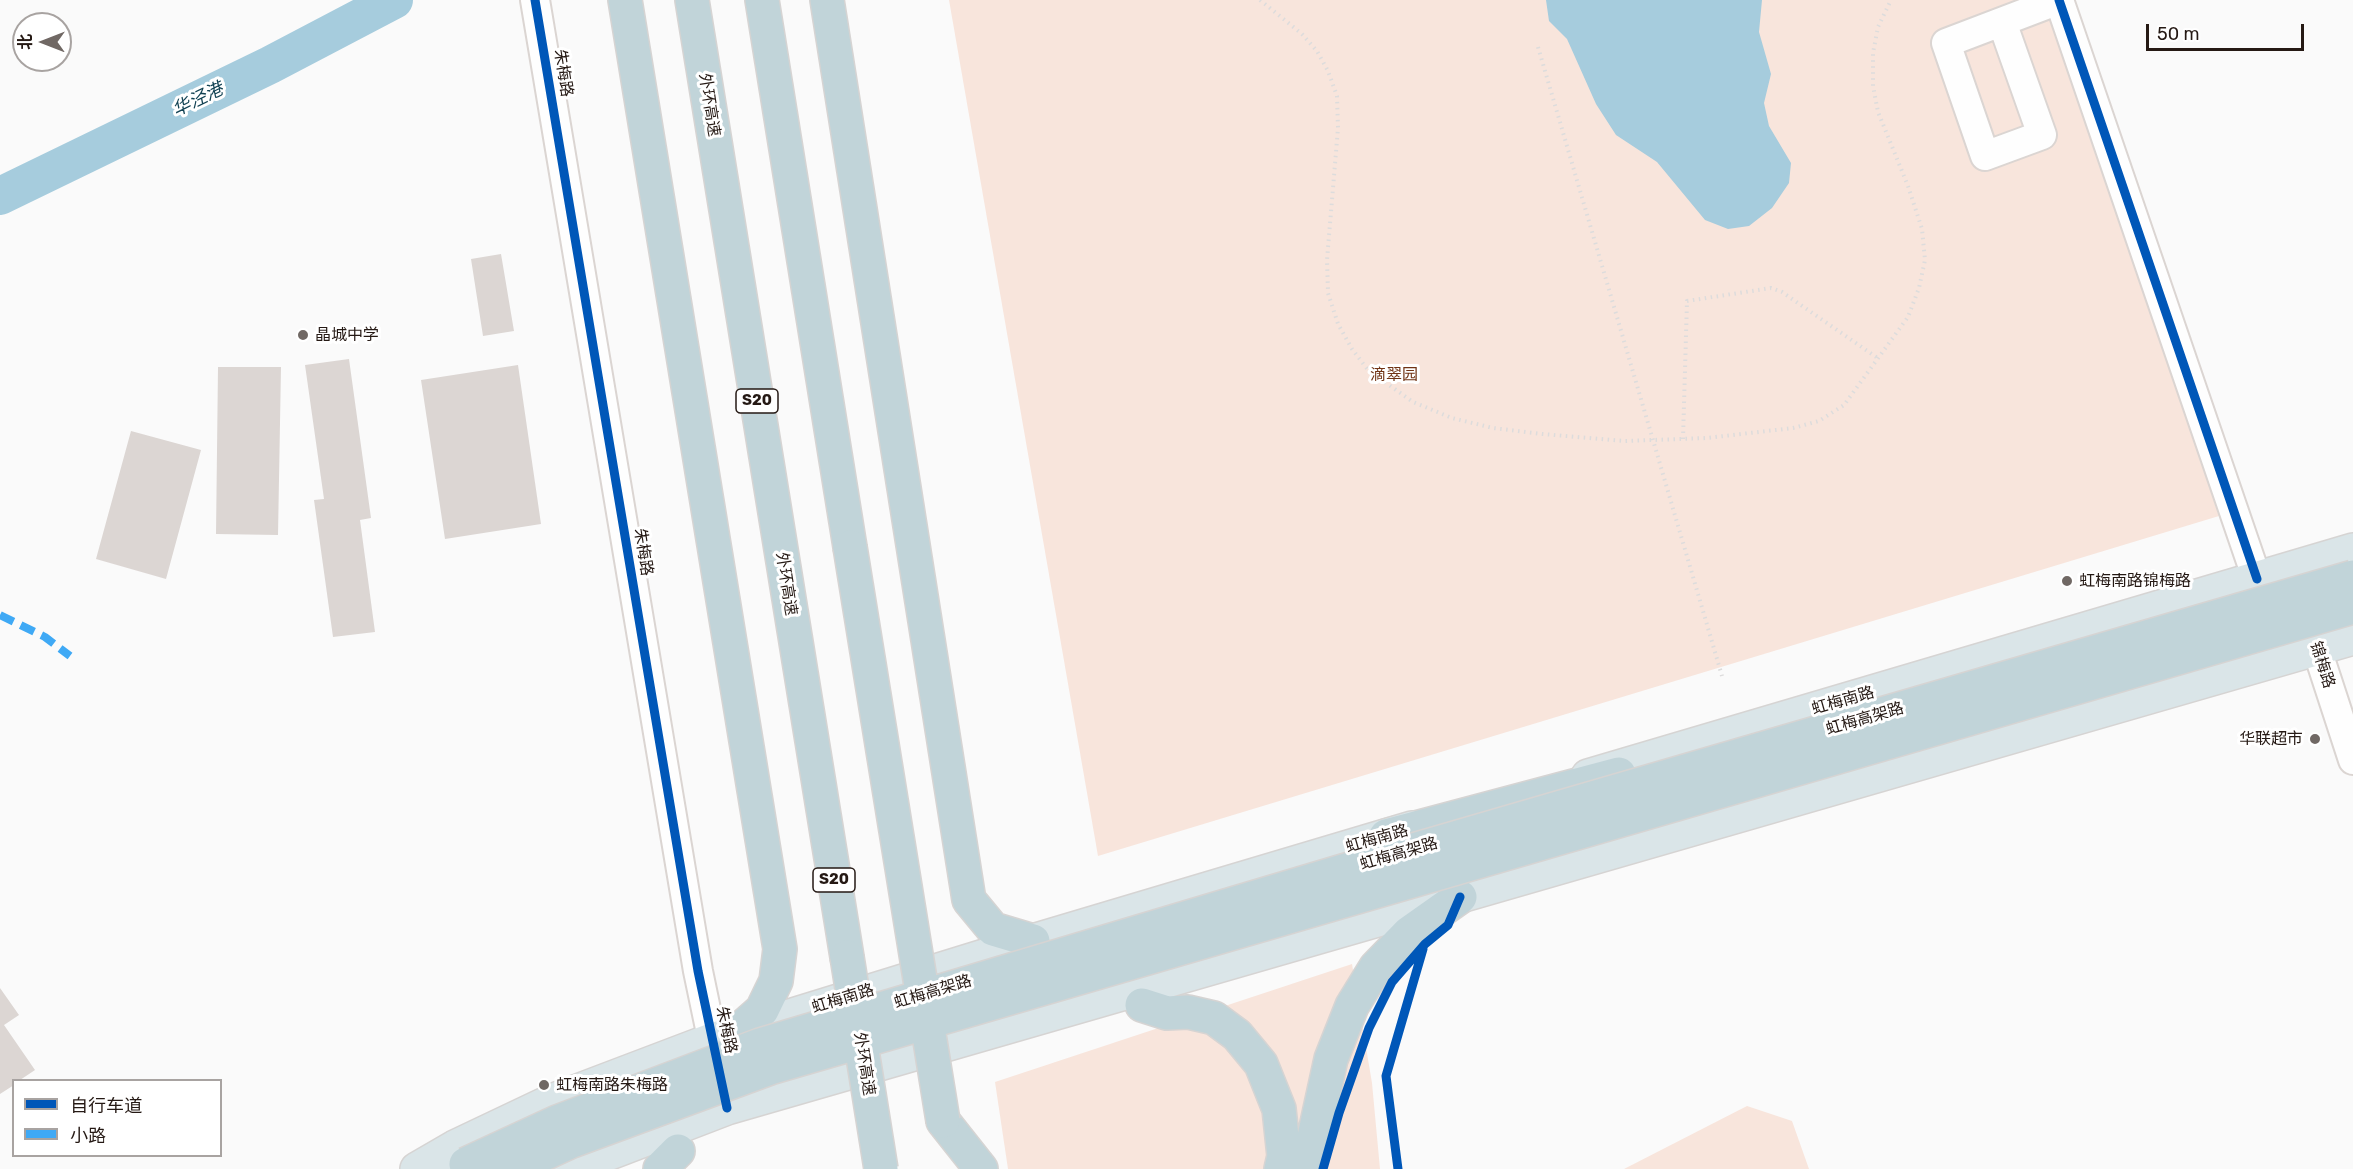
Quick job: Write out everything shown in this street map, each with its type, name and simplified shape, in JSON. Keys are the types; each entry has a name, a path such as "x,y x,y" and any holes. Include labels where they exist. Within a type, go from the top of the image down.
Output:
{"highway":[{"path":"625,0 780,949 776,981 762,1010 725,1036"},
{"name":"外环高速","path":"692,0 881,1169"},
{"path":"762,0 951,1169"},
{"path":"827,0 969,900 993,929 1033,941"},
{"path":"1386,836 1750,739 2353,562"},
{"name":"虹梅高架路","path":"458,1169 557,1122 760,1045 1403,853 2353,578"},
{"name":"虹梅高架路","path":"511,1169 572,1141 770,1068 2353,607"},
{"path":"1291,1165 1352,1006 1376,967 1408,933 1460,897"},
{"path":"1142,1005 1167,1013 1188,1012 1214,1018 1237,1035 1261,1064 1280,1109 1291,1165"},
{"path":"943,1120 981,1169"}],"main road":[{"name":"虹梅南路","path":"417,1169 455,1147 554,1100 725,1036 1033,941 2353,550"},
{"path":"568,1169 727,1108 2353,638"},
{"path":"633,1169 669,1160 744,1126 1342,945 1375,931 1395,916"}],"street":[{"name":"朱梅路","path":"535,0 698,971 725,1036 727,1108"},
{"path":"2002,22 2042,135 1985,156 1946,43 2059,0 2257,579"},
{"name":"锦梅路","path":"2292,569 2353,760"}],"path":[{"path":"1260,0 1302,34 1317,51 1328,71 1337,96 1338,128 1327,260 1328,293 1338,324 1352,349 1368,370 1413,402 1452,418 1493,428 1542,435 1625,441 1683,439 1793,428 1819,421 1845,405 1908,317 1919,288 1925,260 1922,229 1908,186 1878,112 1873,87 1873,53 1878,27 1891,0"},
{"path":"1538,47 1722,676"},
{"path":"1683,439 1687,301 1771,288 1782,292 1879,359"}],"green space":[{"name":"滴翠园","path":"949,0 2045,0 2219,516 1098,856"},
{"path":"1352,964 1372,1083 1380,1169 1008,1169 995,1082"},
{"path":"1747,1106 1792,1121 1809,1169 1624,1169"}],"water":[{"path":"1546,0 1762,0 1759,32 1771,74 1764,103 1769,126 1791,163 1789,183 1772,208 1749,226 1728,229 1705,220 1657,162 1616,135 1596,104 1567,39 1549,21"}],"building":[{"path":"501,254 514,331 483,336 471,259"},
{"path":"349,359 371,518 360,520 375,632 333,637 314,500 324,499 305,365"},
{"path":"518,365 541,524 445,539 421,380"},
{"path":"218,367 281,367 278,535 216,534"},
{"path":"131,431 201,450 166,579 96,559"},
{"path":"0,988 19,1015 4,1025 35,1070 22,1079 12,1079 12,1086 0,1094"}],"waterway":[{"name":"华泾港","path":"0,196 270,65 394,0"}],"marked path":[{"path":"0,615 45,637 70,656"}],"cycle path":[{"path":"535,0 698,971 727,1108"},
{"path":"2059,0 2257,579"},
{"path":"1323,1169 1339,1113 1369,1028 1392,982 1425,944 1448,925 1460,897"},
{"path":"1398,1169 1386,1076 1423,949"}],"place":[{"name":"晶城中学","path":"303,335"},
{"name":"虹梅南路锦梅路","path":"2067,581"},
{"name":"华联超市","path":"2315,739"},
{"name":"虹梅南路朱梅路","path":"544,1085"}]}
